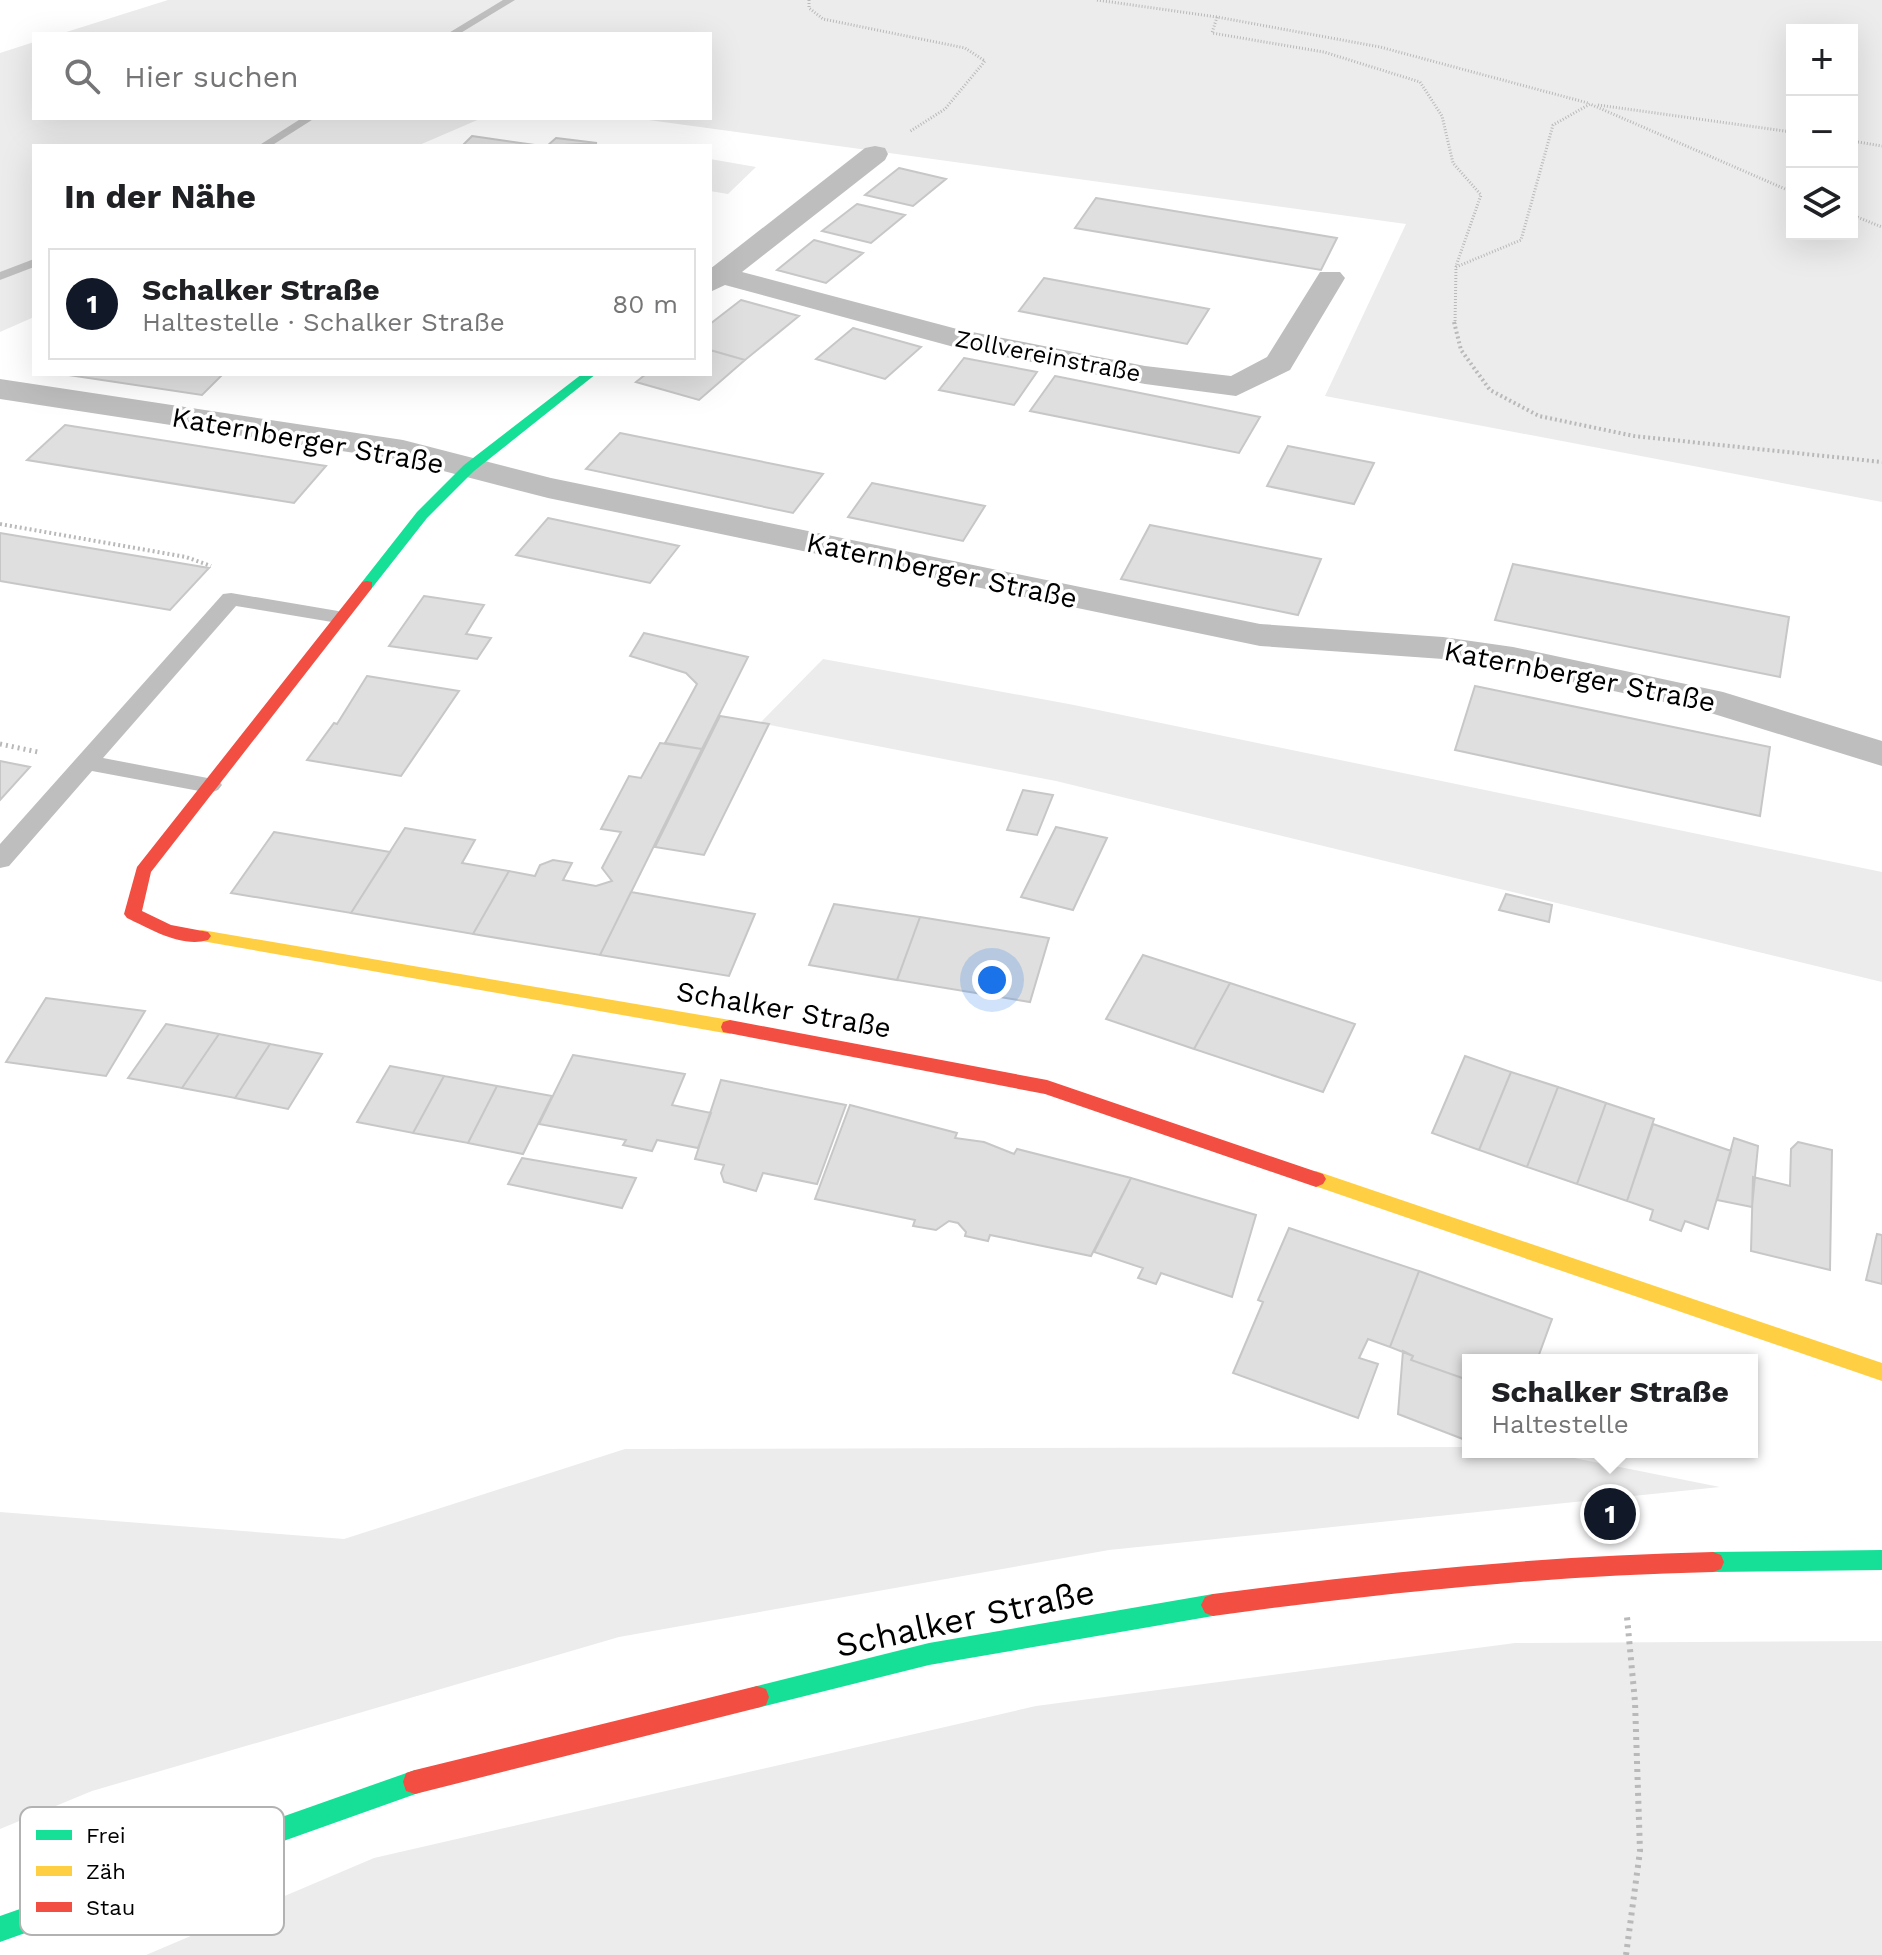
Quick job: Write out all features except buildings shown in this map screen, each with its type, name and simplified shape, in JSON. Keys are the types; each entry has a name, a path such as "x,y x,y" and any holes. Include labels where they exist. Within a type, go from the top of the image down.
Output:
{"street":[{"path":"715,279 875,154"},
{"name":"Zollvereinstraße","path":"715,279 954,338 1145,375 1236,386 1279,363 1330,278"},
{"name":"Schalker Straße","path":"587,376 469,468 422,515 338,617 143,871 133,914 167,930 874,1052 1047,1087 1882,1372"},
{"name":"Katernberger Straße","path":"0,389 403,450 548,488 1260,635 1443,648 1618,679 1709,700 1882,754"},
{"name":"Schalker Straße","path":"284,1828 417,1781 929,1654 1161,1612 1390,1580 1619,1563 1882,1560"},
{"name":"Schalker Straße","path":"0,1929 20,1922"}],"lane":[{"path":"0,860 231,599 338,617"},
{"path":"86,762 210,785"}],"path":[{"path":"809,0 809,8 823,19 965,48 985,61 945,109 875,154"},
{"path":"1097,0 1217,17 1437,60 1590,104 1786,189"},
{"path":"1217,17 1212,33 1324,52 1420,82 1442,116 1453,163 1481,195 1456,267 1453,316 1461,350 1490,390 1539,416 1634,436 1882,462"},
{"path":"1456,267 1521,240 1553,125 1590,104 1786,131"},
{"path":"1858,142 1882,146"},
{"path":"1858,217 1882,227"},
{"path":"0,524 186,557 229,573 231,599"},
{"path":"1619,1563 1632,1662 1640,1851 1626,1955"}],"shaded area":[{"path":"168,0 1882,0 1882,502 1325,396 1406,224 649,120 712,120 712,32 66,32"},
{"path":"32,43 32,120 477,120 422,144 32,144 32,318 0,332 0,53"},
{"path":"712,159 756,167 728,194 712,191"},
{"path":"823,659 1074,705 1882,872 1882,982 1056,781 760,723"},
{"path":"1462,1447 1462,1458 1574,1458 1720,1487 1109,1550 619,1637 92,1791 53,1807 20,1807 20,1821 0,1829 0,1512 344,1539 625,1449"},
{"path":"1882,1641 1882,1955 146,1955 193,1935 284,1935 284,1896 374,1858 1036,1706 1515,1643"}],"waterway":[{"path":"455,32 510,0"},
{"path":"266,144 307,120"},
{"path":"0,276 32,264"}],"traffic: fast":[{"path":"367,585 422,515 469,468 587,376"},
{"path":"1713,1562 1882,1560"},
{"path":"757,1697 929,1654 1213,1605"},
{"path":"284,1828 415,1782"},
{"path":"0,1929 20,1922"}],"traffic: slow":[{"path":"202,936 730,1027"},
{"path":"1316,1179 1882,1372"}],"traffic: jam":[{"path":"202,936 167,930 133,914 143,871 367,585"},
{"path":"730,1027 1047,1087 1316,1179"},
{"path":"1213,1605 1462,1576 1587,1566 1713,1562"},
{"path":"415,1782 757,1697"}],"place":[{"name":"Schalker Straße","path":"1610,1514"}]}
